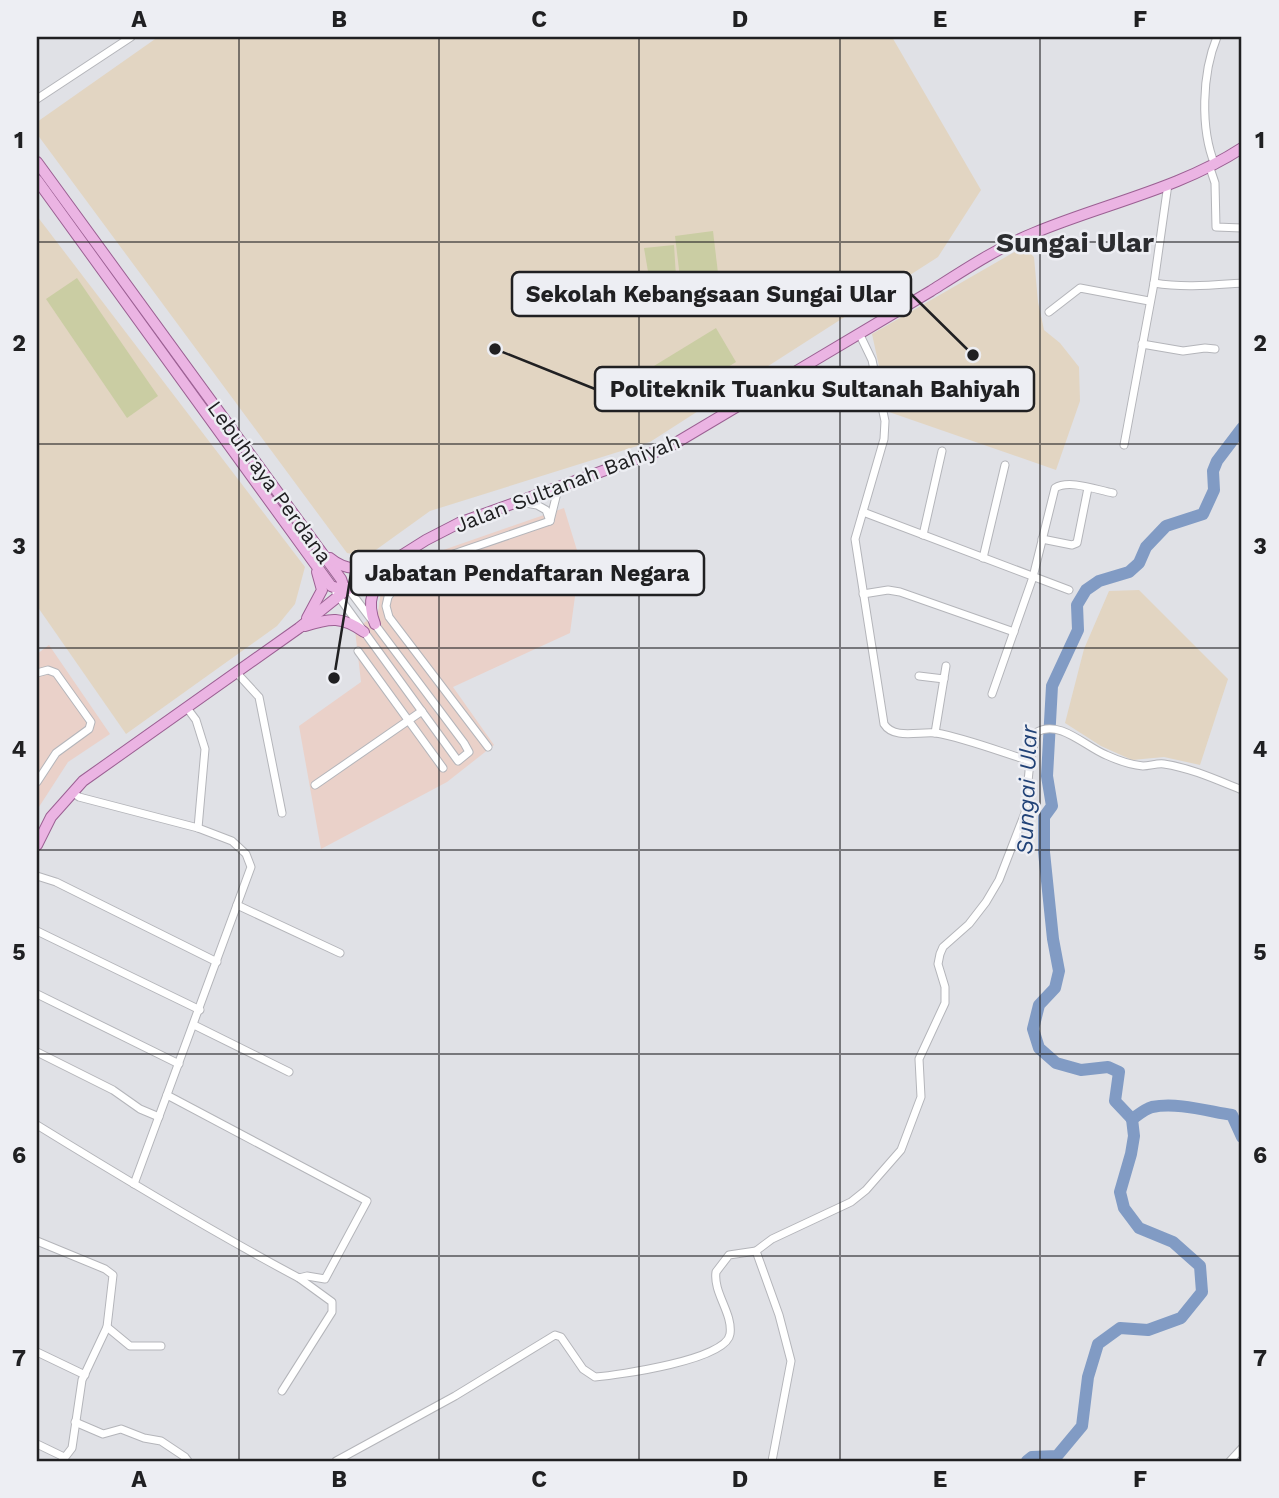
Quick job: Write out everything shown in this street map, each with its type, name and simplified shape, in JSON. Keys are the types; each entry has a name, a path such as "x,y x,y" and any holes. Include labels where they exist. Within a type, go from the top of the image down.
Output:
{"main road":[{"name":"Jalan Sultanah Bahiyah","path":"37,845 41,830 83,781 299,628 344,592 403,555 459,523 669,447 1012,243 1212,166 1242,148"},
{"name":"Lebuhraya Perdana","path":"37,163 251,454 331,586 344,592"},
{"name":"Lebuhraya Perdana","path":"37,180 295,534 341,579 344,592"},
{"path":"219,429 251,454 259,474 285,510 295,534"},
{"path":"308,545 336,563 358,570 403,555"},
{"path":"299,628 322,590 308,545"},
{"path":"375,624 370,611 371,596 403,555"},
{"path":"299,628 333,619 351,623 364,632"}],"street":[{"path":"37,99 131,37"},
{"path":"1217,37 1209,62 1204,117 1215,183 1216,228 1242,228"},
{"path":"1124,445 1154,283 1168,184"},
{"path":"1154,283 1201,287 1242,283"},
{"path":"1049,312 1080,288 1149,301"},
{"path":"859,333 872,360 886,421 884,439 855,539 884,724 887,729 896,733 935,733 1030,761"},
{"path":"1142,344 1183,351 1215,349"},
{"path":"923,535 942,451"},
{"path":"983,558 1005,465"},
{"path":"992,694 1033,577 1055,488 1068,485 1113,493"},
{"path":"1042,540 1072,545 1077,543 1088,488"},
{"path":"550,521 558,489"},
{"path":"519,502 537,505 546,510 550,521"},
{"path":"863,512 1069,590"},
{"path":"488,747 476,735 389,617 386,606 388,597 393,590 430,562 550,521"},
{"path":"863,594 888,590 900,592 1014,632"},
{"path":"344,592 375,624 464,743 469,752 458,761 364,632 344,592"},
{"path":"358,651 443,768"},
{"path":"935,733 946,666"},
{"path":"37,673 48,670 55,673 92,722 89,729 56,753 37,782"},
{"path":"236,672 260,697 282,813"},
{"path":"919,676 944,679"},
{"path":"187,708 196,720 205,749 198,828"},
{"path":"315,785 422,711"},
{"path":"335,1461 455,1396 555,1335 561,1337 586,1373 595,1377 672,1366 717,1349 727,1342 730,1331 725,1306 716,1286 716,1272 729,1255 756,1251 772,1240 851,1202 901,1150 921,1097 919,1059 945,1003 945,987 938,964 940,954 943,947 969,924 999,880 1025,813 1034,736 1043,729 1070,735 1123,761 1143,766 1162,764 1190,770 1242,790"},
{"path":"464,743 476,735"},
{"path":"72,792 79,797 198,828 232,841 246,854 251,867 134,1184"},
{"path":"37,876 56,882 217,962"},
{"path":"237,905 340,953"},
{"path":"37,931 200,1010"},
{"path":"37,994 179,1065"},
{"path":"194,1025 289,1072"},
{"path":"37,1052 113,1090 139,1109 159,1117"},
{"path":"167,1095 367,1201 325,1279 303,1275 299,1278"},
{"path":"37,1125 299,1278 332,1302 332,1312 282,1391"},
{"path":"37,1241 105,1269 113,1275 107,1327 85,1375 78,1398 72,1448 63,1459 37,1444"},
{"path":"756,1251 779,1315 791,1361 772,1461"},
{"path":"107,1327 130,1346 161,1346"},
{"path":"37,1352 85,1375"},
{"path":"75,1422 103,1434 121,1429 161,1441 188,1461"},
{"path":"1230,1461 1242,1448"}],"shaded area":[{"path":"158,37 892,37 981,190 938,257 650,442 430,511 366,557 347,553 37,134 37,122"},
{"path":"37,216 305,567 295,604 277,626 126,734 37,606"},
{"path":"1023,247 1034,257 1038,302 1044,330 1060,343 1079,367 1080,401 1056,470 889,412 872,334"},
{"path":"564,508 580,560 570,633 453,687 494,745 447,782 321,849 299,726 361,682 355,630 378,612 381,591 429,555"},
{"path":"1139,590 1228,679 1200,765 1164,757 1132,760 1101,746 1065,723 1084,649 1109,591"},
{"path":"49,645 110,734 68,762 37,810 37,654"}],"green space":[{"path":"713,231 718,273 680,278 675,236"},
{"path":"674,245 677,292 652,295 644,248"},
{"path":"77,278 158,396 127,418 46,299"},
{"path":"716,328 736,362 670,403 649,369"}],"waterway":[{"name":"Sungai Ular","path":"1132,1119 1115,1101 1119,1072 1108,1067 1081,1070 1056,1063 1039,1048 1033,1029 1039,1005 1055,988 1059,971 1044,852 1044,817 1052,806 1047,776 1052,686 1078,630 1077,605 1086,590 1099,581 1129,572 1139,563 1146,547 1166,526 1203,514 1214,490 1213,471 1217,461 1242,428"},
{"path":"1132,1119 1152,1107 1192,1108 1232,1115 1242,1137"},
{"path":"1027,1461 1032,1457 1057,1456 1082,1426 1088,1377 1098,1344 1120,1328 1148,1330 1181,1318 1202,1292 1200,1266 1173,1242 1139,1228 1124,1208 1120,1192 1134,1136 1132,1119"}],"place":[{"name":"Politeknik Tuanku Sultanah Bahiyah","path":"495,349"},
{"name":"Sekolah Kebangsaan Sungai Ular","path":"973,355"},
{"name":"Jabatan Pendaftaran Negara","path":"334,678"}],"district":[{"name":"Sungai Ular","path":"1075,242"}]}
